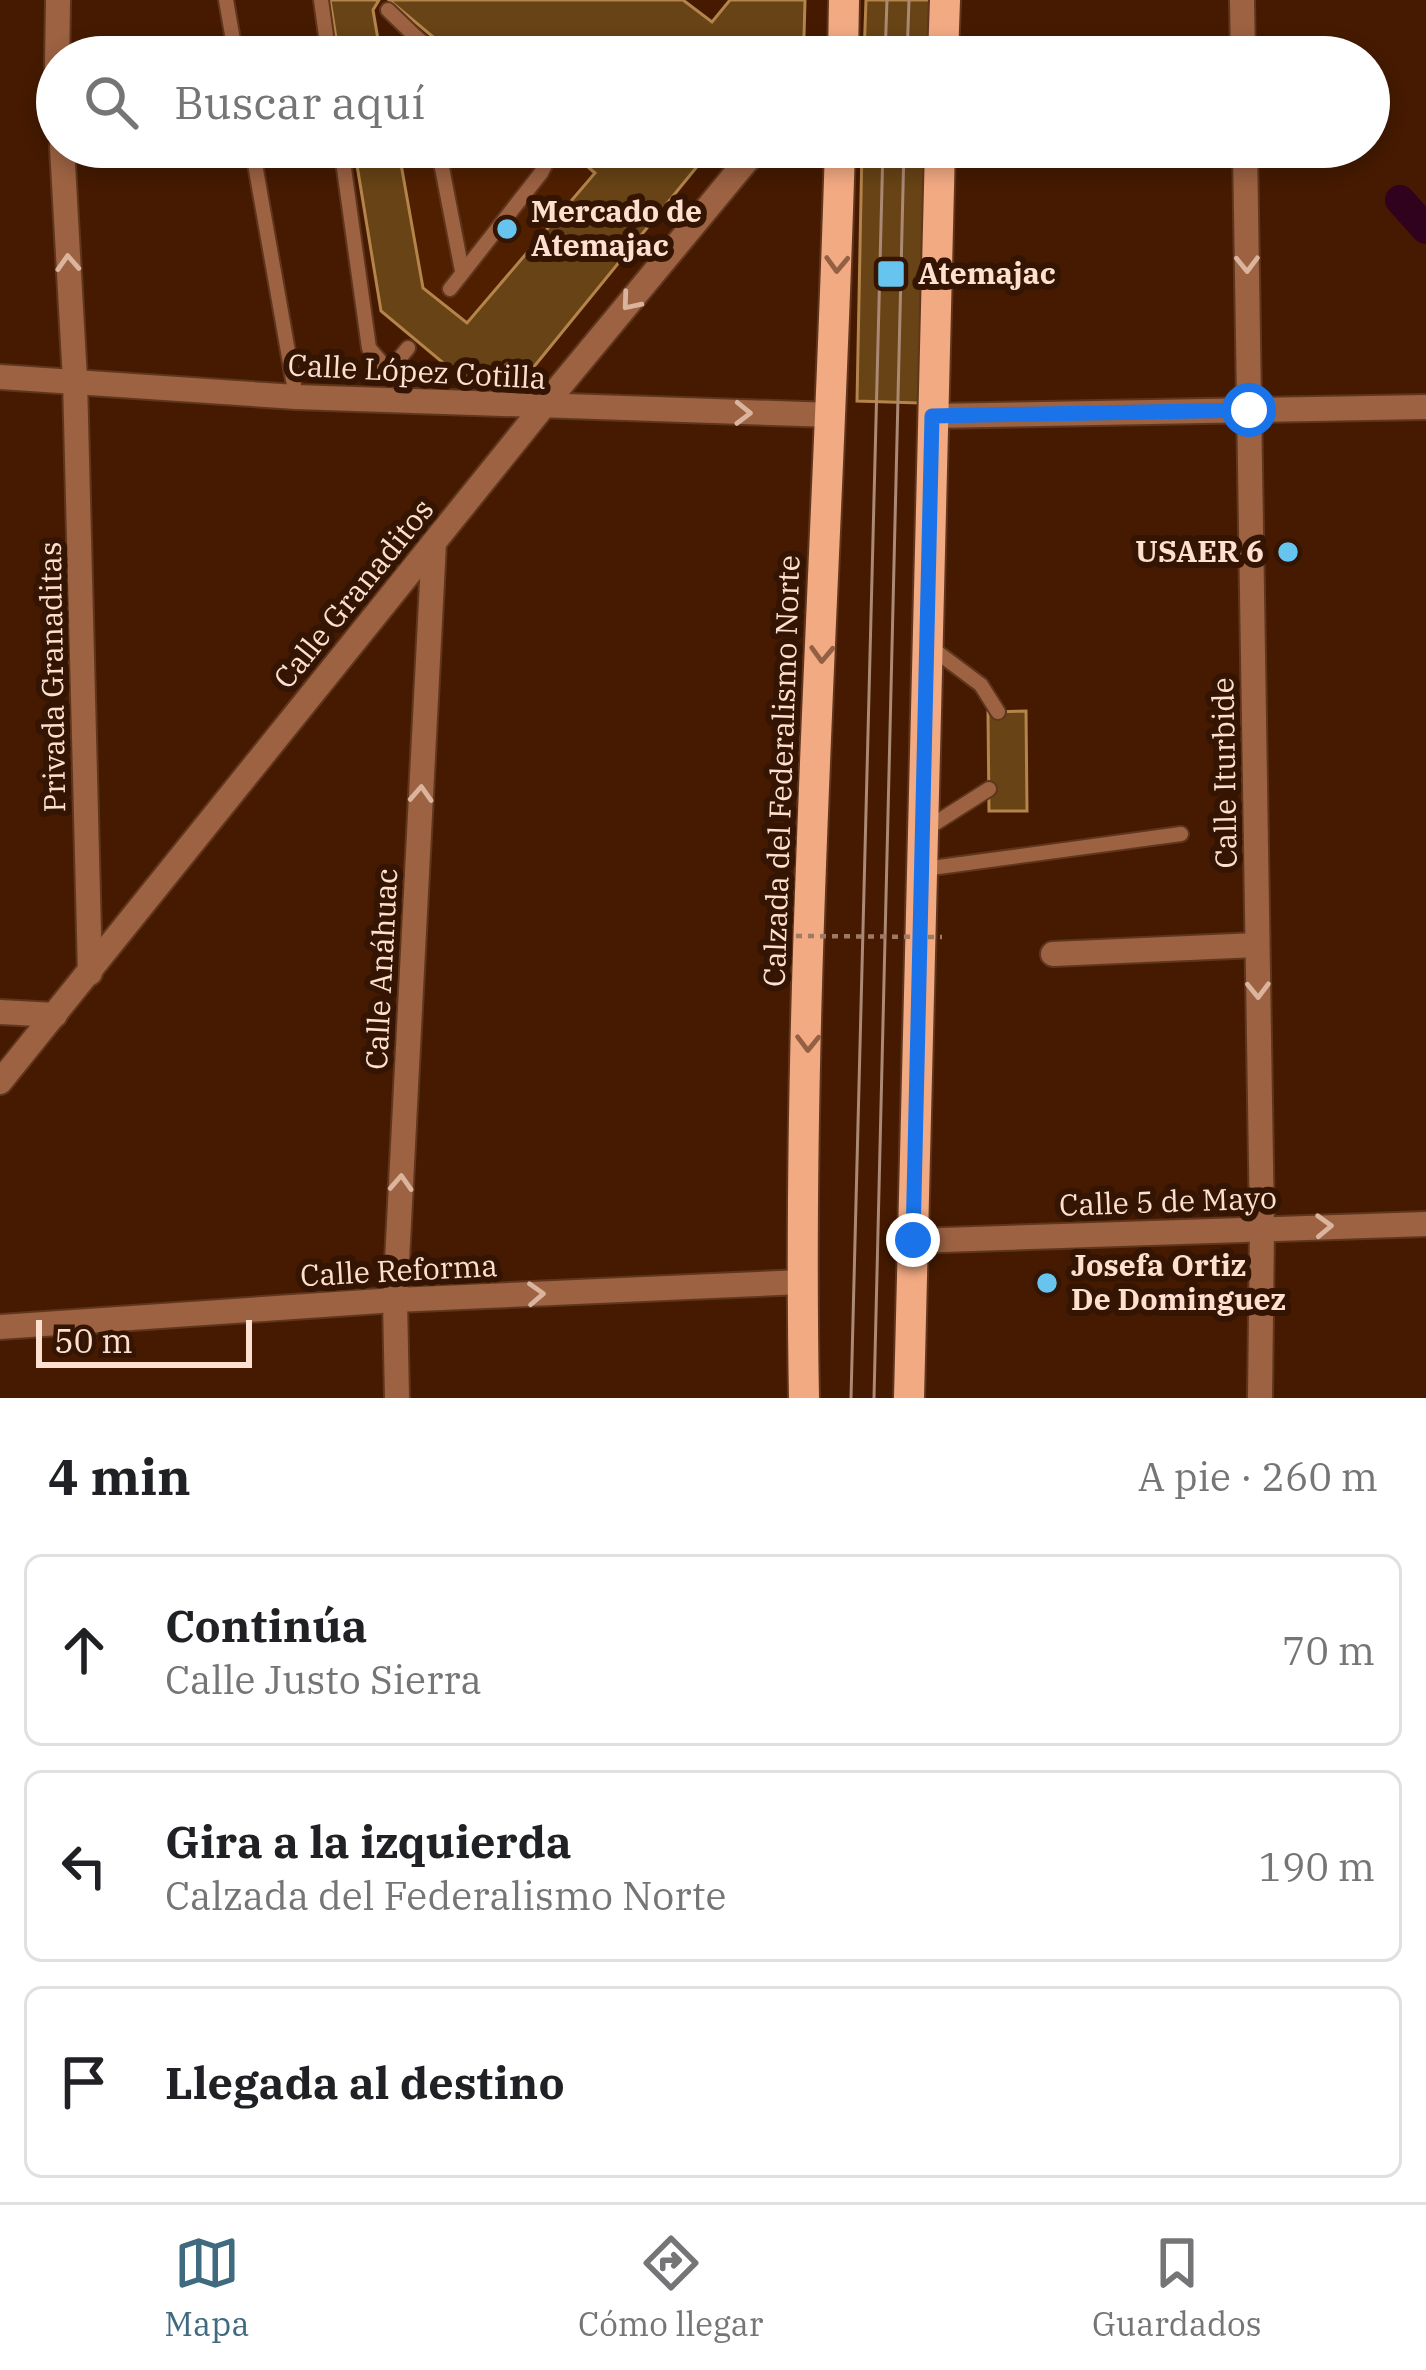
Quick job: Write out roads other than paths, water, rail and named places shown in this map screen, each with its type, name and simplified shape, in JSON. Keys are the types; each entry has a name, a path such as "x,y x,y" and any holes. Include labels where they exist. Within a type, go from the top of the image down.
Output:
{"main road":[{"path":"841,36 844,0"},
{"path":"944,36 945,0"},
{"name":"Calzada del Federalismo Norte","path":"804,1398 802,1282 812,887 840,168"},
{"path":"909,1398 939,168"}],"street":[{"path":"55,36 58,0"},
{"path":"1243,0 1244,36"},
{"name":"Privada Granaditas","path":"63,168 75,380 90,973"},
{"name":"Calle Granaditos","path":"0,1082 741,168"},
{"name":"Calle Iturbide","path":"1245,168 1262,1228 1260,1398"},
{"name":"Calle López Cotilla","path":"0,377 296,397 833,415"},
{"path":"932,416 1426,406"},
{"name":"Calle Anáhuac","path":"397,1398 395,1300 434,543"},
{"path":"1054,955 1257,945"},
{"path":"0,1012 56,1015"},
{"name":"Calle 5 de Mayo","path":"913,1240 1426,1224"},
{"name":"Calle Reforma","path":"0,1327 395,1300 802,1282"}],"lane":[{"path":"226,0 232,36"},
{"path":"321,0 326,36"},
{"path":"388,10 415,36"},
{"path":"256,168 296,397"},
{"path":"344,168 370,348 415,401"},
{"path":"442,168 462,271"},
{"path":"450,289 543,168"},
{"path":"389,371 408,349"},
{"path":"926,645 982,686 998,712"},
{"path":"922,832 989,789"},
{"path":"921,869 1181,834"}],"waterway":[{"path":"1400,200 1426,229"}],"tram line":[{"path":"886,36 887,0"},
{"path":"908,36 909,0"},
{"path":"851,1398 882,168"},
{"path":"874,1398 903,168"}],"place":[{"name":"Mercado de Atemajac","path":"507,229"},
{"name":"Atemajac","path":"891,274"},
{"name":"USAER 6","path":"1288,552"},
{"name":"Josefa Ortiz De Dominguez","path":"1047,1283"}]}
